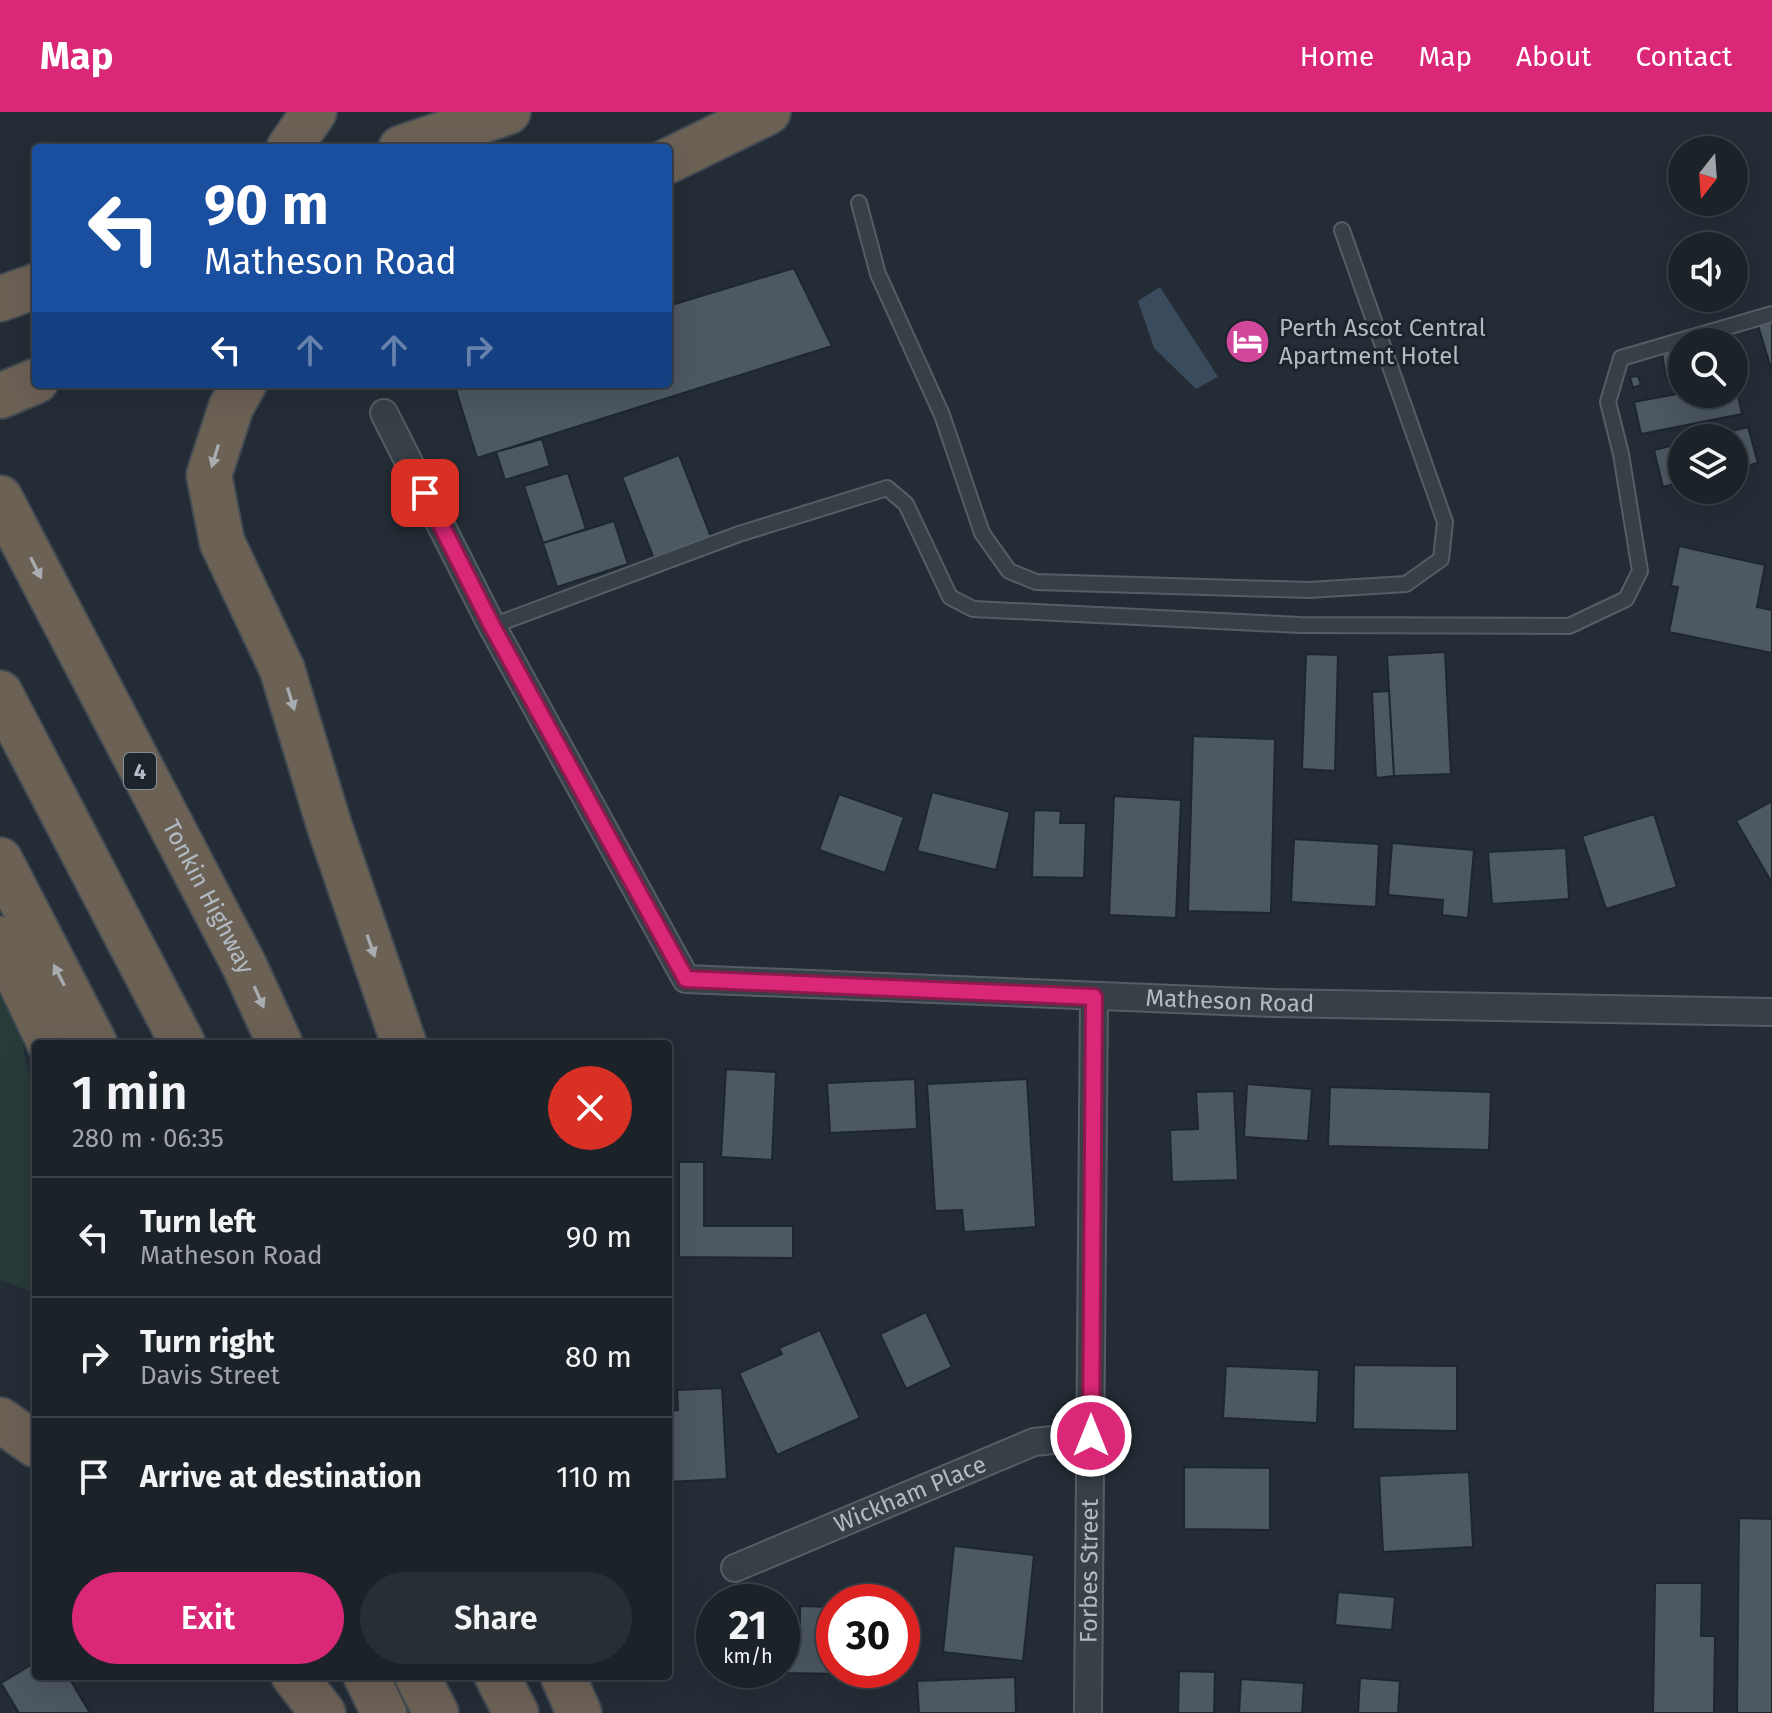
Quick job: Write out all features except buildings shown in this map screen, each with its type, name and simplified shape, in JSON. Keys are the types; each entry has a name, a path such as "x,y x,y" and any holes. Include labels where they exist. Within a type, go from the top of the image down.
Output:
{"highway":[{"path":"292,144 314,112"},
{"path":"412,144 508,112"},
{"path":"672,145 767,112"},
{"path":"672,159 767,112"},
{"path":"0,299 32,287"},
{"path":"242,388 231,407 209,475 222,542 282,669 329,825 403,1040"},
{"name":"Tonkin Highway","path":"0,498 244,965 278,1040"},
{"path":"0,693 181,1040"},
{"path":"0,860 93,1040"},
{"path":"0,939 48,1040"},
{"path":"0,1420 32,1442"},
{"path":"297,1680 323,1713"},
{"path":"368,1680 384,1713"},
{"path":"419,1680 436,1713"},
{"path":"499,1680 516,1713"},
{"path":"565,1680 579,1713"},
{"path":"587,1680 599,1713"}],"street":[{"path":"384,413 492,626"},
{"name":"Matheson Road","path":"492,626 686,979 1094,997 1772,1012"},
{"name":"Forbes Street","path":"1088,1713 1094,997"},
{"name":"Wickham Place","path":"735,1568 1034,1442 1091,1436"}],"lane":[{"path":"859,203 878,274 942,415 982,533 1009,571 1036,582 1309,590 1406,584 1441,559 1445,522 1342,230"},
{"path":"492,626 739,534 887,488 906,504 950,597 973,609 1300,625 1569,626 1626,599 1640,571 1621,454 1608,402 1621,358 1772,314"}],"green space":[{"path":"0,979 11,992 32,1088 32,1289 29,1291 0,1280"}],"water":[{"path":"1160,287 1218,377 1196,389 1154,348 1138,301"}],"place":[{"name":"Perth Ascot Central Apartment Hotel","path":"1248,342"}],"route":[{"path":"425,493 492,626 686,979 1094,997 1091,1436"}]}
